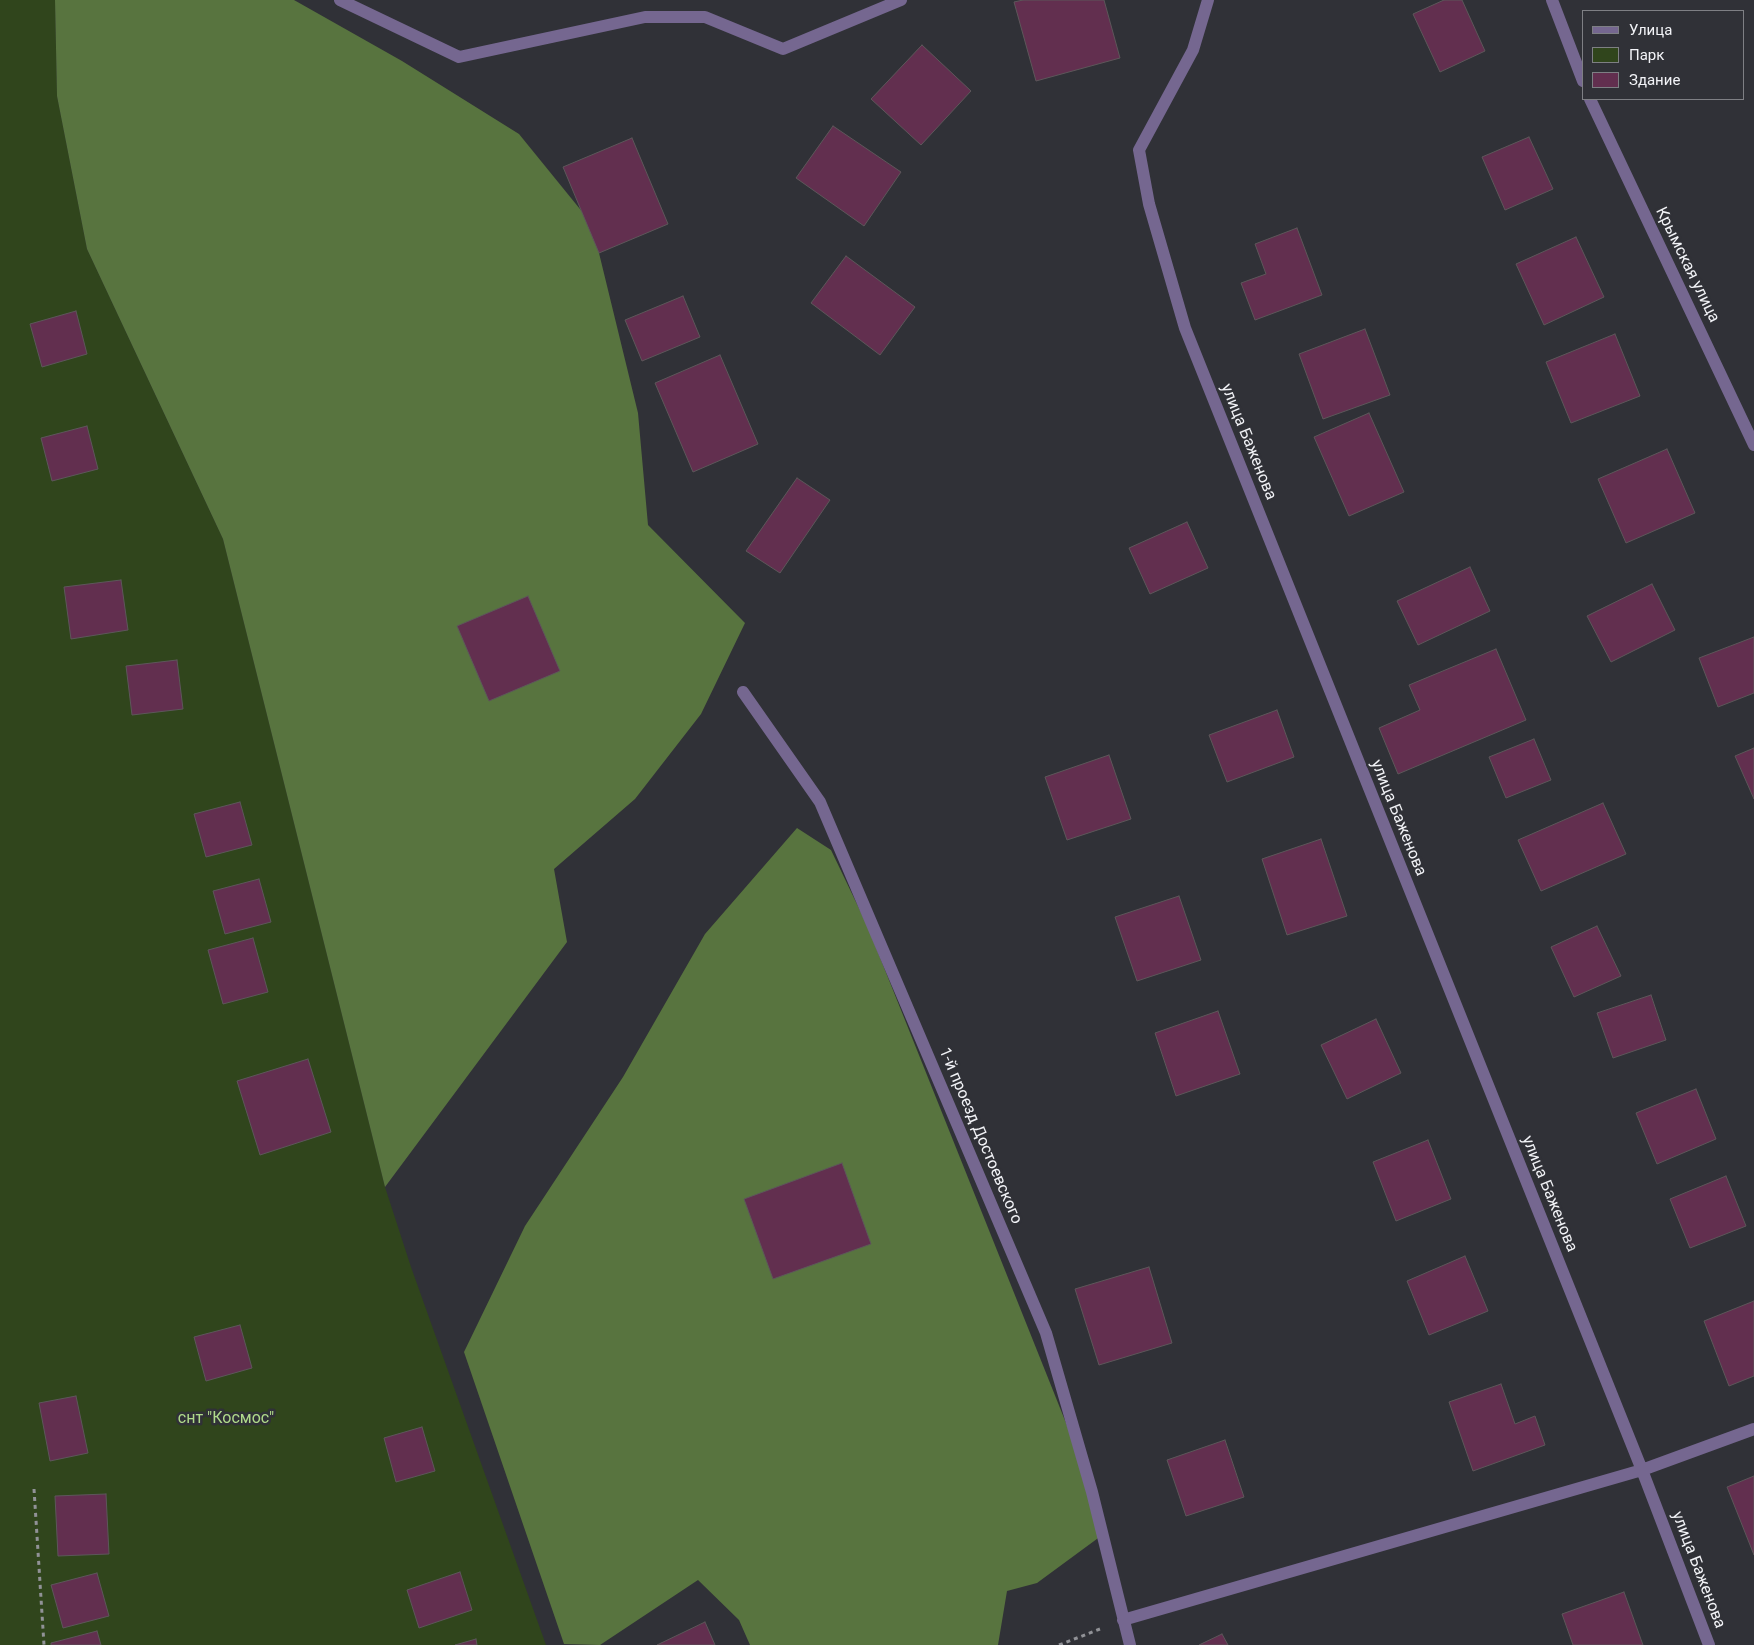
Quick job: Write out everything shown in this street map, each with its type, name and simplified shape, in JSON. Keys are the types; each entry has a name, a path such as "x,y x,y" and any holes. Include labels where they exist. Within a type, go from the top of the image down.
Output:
{"street":[{"path":"340,0 459,57 644,17 704,16 783,49 901,0"},
{"name":"улица Баженова","path":"1208,0 1193,50 1139,150 1149,204 1185,328 1642,1470 1709,1645"},
{"path":"1552,0 1582,78"},
{"name":"Крымская улица","path":"1590,100 1754,445"},
{"name":"1-й проезд Достоевского","path":"743,692 820,802 1046,1333 1092,1492 1130,1645"},
{"path":"1123,1620 1642,1470 1754,1429"}],"path":[{"path":"34,1489 44,1645"},
{"path":"1059,1645 1123,1620"}],"green space":[{"name":"снт \"Космос\"","path":"0,0 55,0 57,96 87,249 223,539 385,1187 411,1267 546,1645 0,1645"},
{"path":"55,0 294,0 402,61 519,134 597,230 599,253 638,413 648,525 745,623 701,714 635,799 554,869 567,942 385,1187 223,539 87,249 57,96"},
{"path":"797,828 831,850 867,925 1086,1473 1105,1533 1037,1583 1007,1591 998,1645 750,1645 739,1620 698,1580 600,1645 564,1644 464,1352 525,1226 623,1077 705,934"}],"building":[{"path":"1023,0 1104,0 1120,58 1036,81 1014,2"},
{"path":"1444,0 1462,0 1485,51 1440,72 1413,14"},
{"path":"922,45 971,91 921,145 871,99"},
{"path":"833,126 901,172 864,226 796,178"},
{"path":"1529,137 1553,189 1505,210 1482,157"},
{"path":"632,138 668,224 599,253 563,167"},
{"path":"1297,228 1322,295 1255,320 1241,283 1266,274 1255,244"},
{"path":"1576,237 1604,297 1544,325 1516,264"},
{"path":"846,256 915,307 880,355 811,303"},
{"path":"683,296 700,337 642,361 625,320"},
{"path":"76,311 87,354 42,367 30,324"},
{"path":"1365,329 1390,395 1323,419 1299,354"},
{"path":"1615,334 1640,396 1571,423 1546,362"},
{"path":"720,355 758,444 693,472 655,383"},
{"path":"1369,413 1404,492 1349,516 1314,437"},
{"path":"87,426 98,469 52,481 41,438"},
{"path":"1667,449 1695,513 1626,543 1598,479"},
{"path":"797,478 830,500 780,573 746,551"},
{"path":"1187,522 1208,568 1150,594 1129,548"},
{"path":"1470,567 1490,611 1418,645 1397,601"},
{"path":"121,580 128,630 71,639 64,587"},
{"path":"1652,584 1675,630 1611,662 1587,616"},
{"path":"528,596 560,671 489,701 457,626"},
{"path":"1754,637 1754,693 1718,707 1699,658"},
{"path":"1496,649 1526,720 1398,774 1379,728 1420,710 1409,685"},
{"path":"177,660 183,709 132,715 126,666"},
{"path":"1277,710 1294,757 1227,782 1209,735"},
{"path":"1534,739 1551,780 1506,798 1489,757"},
{"path":"1754,748 1754,799 1735,756"},
{"path":"1109,755 1131,819 1067,840 1045,777"},
{"path":"240,802 252,845 206,857 194,814"},
{"path":"1603,803 1626,854 1541,891 1518,840"},
{"path":"1321,839 1347,916 1287,935 1262,859"},
{"path":"259,879 271,922 225,934 213,891"},
{"path":"1179,896 1201,960 1137,981 1115,917"},
{"path":"1597,926 1621,976 1574,997 1551,947"},
{"path":"253,938 268,992 223,1004 208,950"},
{"path":"1651,995 1666,1040 1613,1058 1597,1013"},
{"path":"1218,1011 1240,1074 1176,1096 1155,1033"},
{"path":"1376,1019 1401,1073 1347,1099 1321,1045"},
{"path":"308,1059 331,1132 260,1155 237,1081"},
{"path":"1696,1089 1716,1139 1657,1164 1636,1113"},
{"path":"1428,1140 1451,1199 1396,1221 1373,1162"},
{"path":"842,1163 871,1244 773,1279 744,1199"},
{"path":"1726,1176 1746,1226 1690,1248 1670,1199"},
{"path":"1465,1256 1488,1311 1429,1335 1407,1281"},
{"path":"1149,1267 1172,1343 1099,1365 1075,1289"},
{"path":"1754,1301 1754,1376 1729,1386 1704,1321"},
{"path":"240,1325 252,1368 206,1381 194,1337"},
{"path":"1501,1384 1515,1424 1535,1416 1545,1445 1473,1471 1449,1402"},
{"path":"76,1396 88,1453 50,1461 39,1403"},
{"path":"422,1427 435,1471 396,1482 384,1438"},
{"path":"1225,1440 1244,1497 1186,1516 1167,1460"},
{"path":"1754,1476 1754,1555 1727,1487"},
{"path":"106,1494 109,1554 58,1556 55,1496"},
{"path":"460,1572 472,1610 419,1628 407,1590"},
{"path":"97,1573 109,1616 63,1628 51,1585"},
{"path":"1624,1592 1643,1645 1573,1645 1562,1614"},
{"path":"705,1622 715,1645 657,1645"},
{"path":"97,1631 101,1645 51,1645 51,1643"},
{"path":"1222,1634 1228,1645 1199,1645"},
{"path":"476,1639 477,1645 455,1645"}]}
